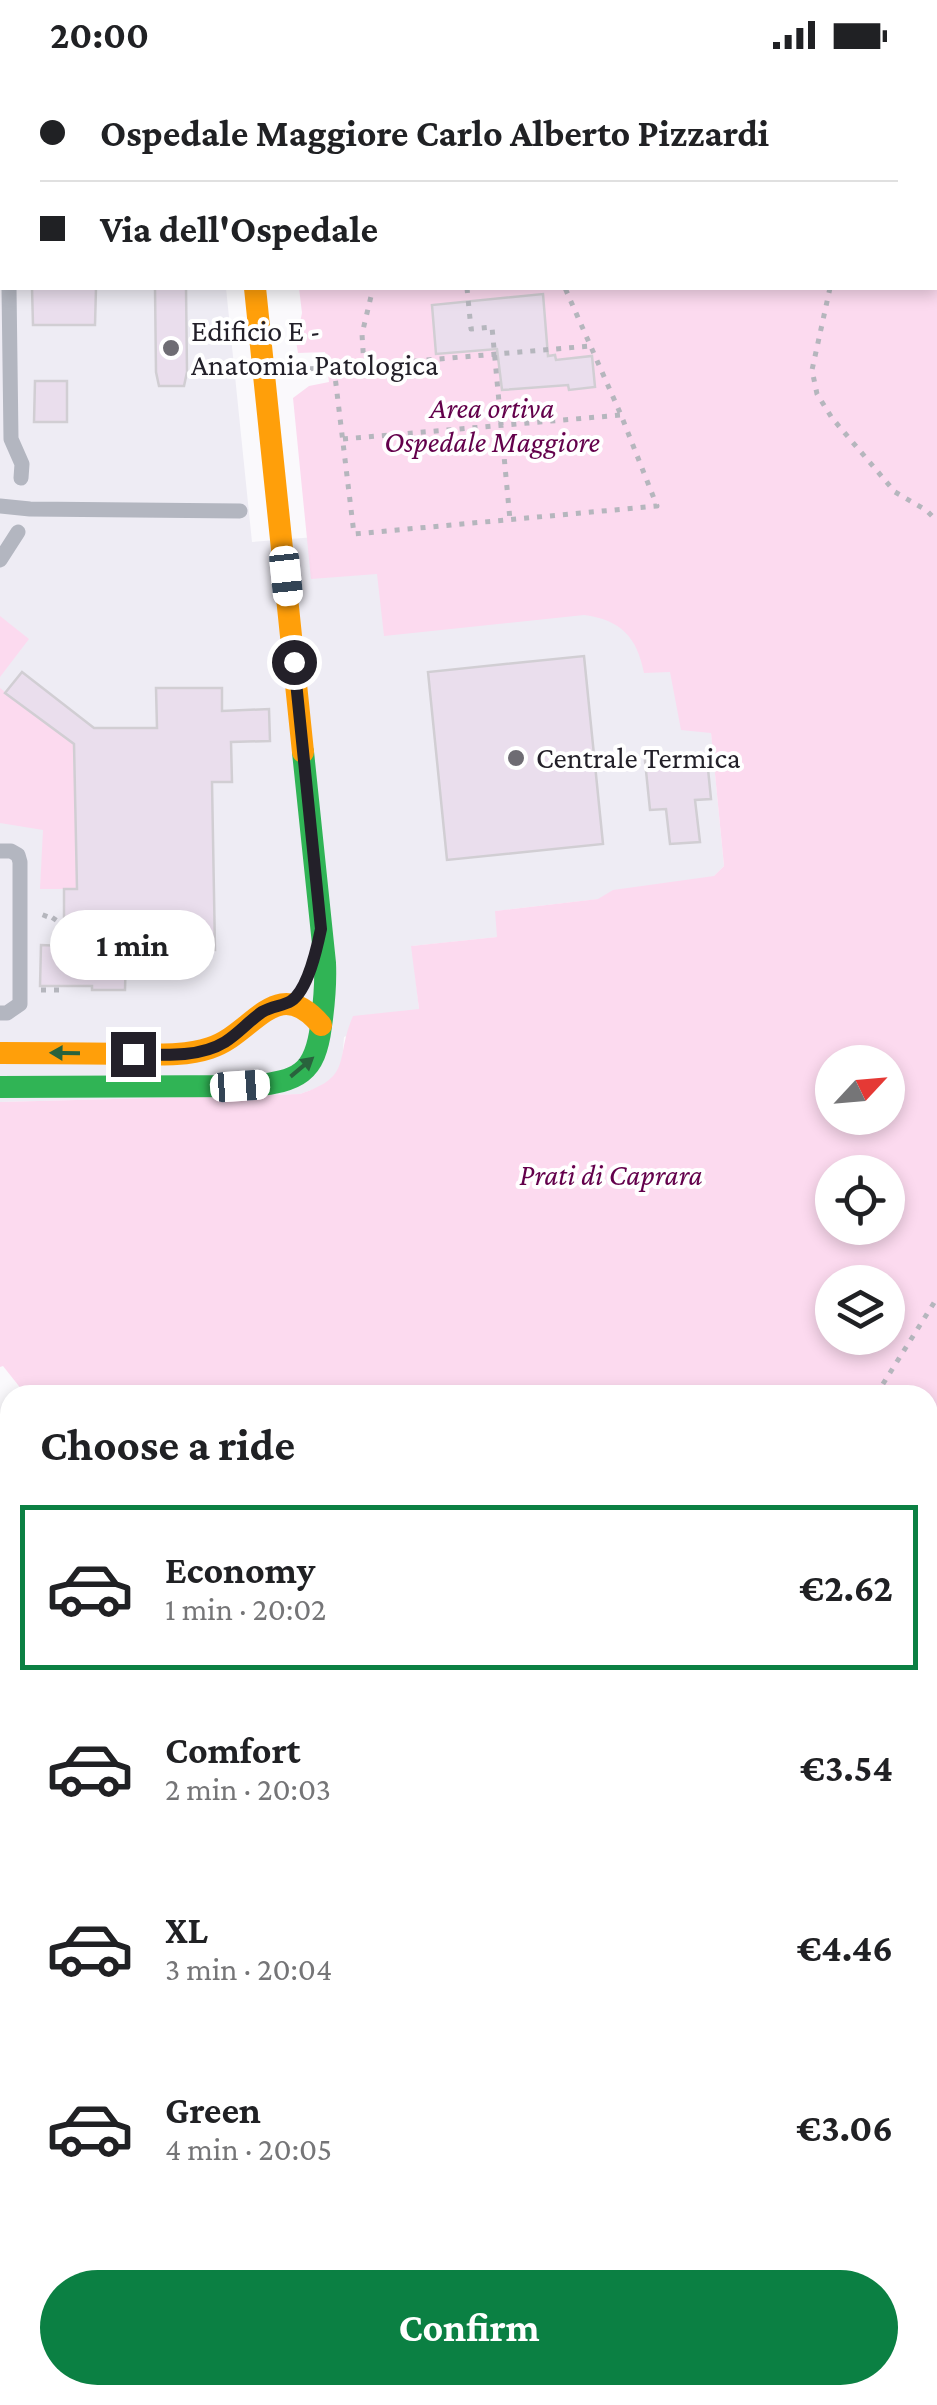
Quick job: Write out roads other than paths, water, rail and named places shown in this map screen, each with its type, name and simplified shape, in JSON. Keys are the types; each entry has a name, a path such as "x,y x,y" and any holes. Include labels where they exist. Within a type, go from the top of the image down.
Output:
{"street":[{"path":"0,1087 267,1084 295,1077 318,1049 326,992 294,662 260,511 264,369 256,290"},
{"path":"288,1003 304,982 321,929"},
{"path":"0,1052 198,1052 226,1041 273,1006 288,1003 313,1014 321,1026"}],"lane":[{"path":"9,290 6,439 22,464 21,478"},
{"path":"0,506 260,511"},
{"path":"0,560 18,532"},
{"path":"0,850 18,855 20,862 20,1004 0,1012"}],"place":[{"name":"Edificio E - Anatomia Patologica","path":"171,348"},
{"name":"Centrale Termica","path":"516,758"}],"park label":[{"name":"Area ortiva Ospedale Maggiore","path":"492,425"},
{"name":"Prati di Caprara","path":"611,1175"}]}
